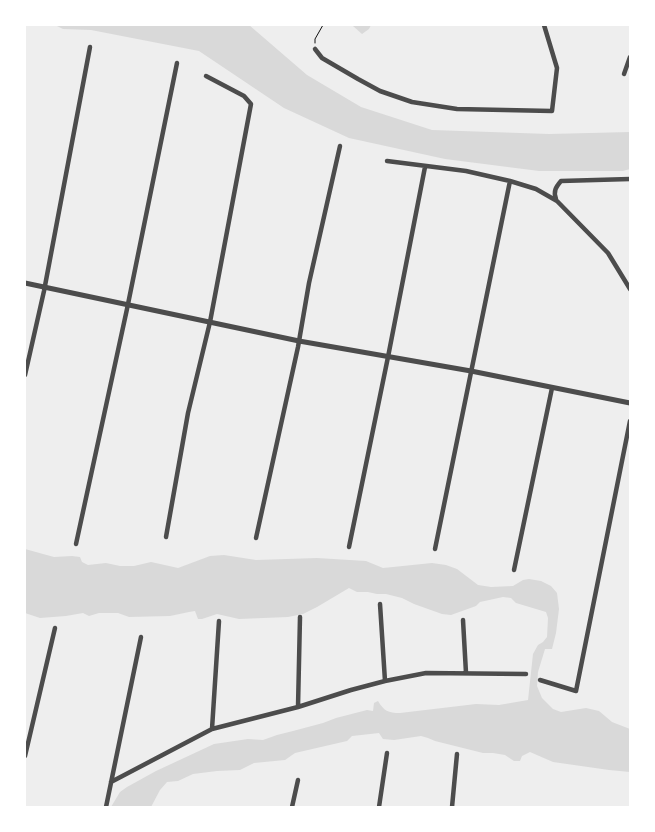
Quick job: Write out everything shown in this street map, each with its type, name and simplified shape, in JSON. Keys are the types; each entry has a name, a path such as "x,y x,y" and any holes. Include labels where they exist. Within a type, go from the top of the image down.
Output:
{"street":[{"path":"315,49 322,58 358,80 380,91 412,102 457,109 552,111 557,68 544,25"},
{"path":"25,375 90,48"},
{"path":"624,74 630,57"},
{"path":"76,544 128,305 177,63"},
{"path":"166,537 188,413 210,322 251,104 244,96 206,76"},
{"path":"256,538 299,341 308,283 340,146"},
{"path":"387,161 466,171 510,181 536,189 557,200"},
{"path":"349,547 425,167"},
{"path":"630,179 561,181 555,188 554,194 557,200 608,254 630,289"},
{"path":"435,549 510,181"},
{"path":"25,283 299,341 630,403"},
{"path":"514,570 552,388"},
{"path":"540,680 576,691 630,421"},
{"path":"380,604 385,681"},
{"path":"298,707 300,618"},
{"path":"463,620 466,673"},
{"path":"212,729 219,621"},
{"path":"25,756 55,628"},
{"path":"106,807 141,637"},
{"path":"111,782 212,729 298,707 385,681 426,673 526,674"},
{"path":"378,807 387,753"},
{"path":"452,807 457,754"},
{"path":"292,807 298,780"}],"path":[{"path":"315,49 315,39 323,25"}],"shaded area":[{"path":"25,25 630,25 630,807 25,807"},
{"path":"55,25 249,25 307,75 361,107 432,130 549,134 630,132 630,169 623,171 539,171 445,159 349,138 284,108 199,51 91,30 63,29"},
{"path":"353,25 371,25 362,34"},
{"path":"25,549 54,557 80,557 82,562 88,565 106,563 134,566 151,562 178,568 210,556 224,555 256,560 317,558 366,561 383,568 432,563 446,565 457,569 478,585 491,587 513,586 529,579 541,581 551,586 557,593 559,609 552,649 545,649 538,672 537,686 542,698 553,709 561,712 586,708 599,711 612,722 630,729 630,772 553,762 530,752 522,756 520,761 514,761 505,755 483,753 421,736 394,740 383,739 379,733 352,736 347,741 295,753 285,760 254,763 240,770 193,774 178,781 167,782 160,790 151,807 111,807 120,792 127,787 214,744 248,739 263,740 336,718 367,710 373,711 374,703 378,701 387,711 400,713 476,704 499,705 528,700 533,654 538,645 547,637 548,618 546,612 516,603 511,598 503,597 480,602 476,606 451,615 442,614 402,598 386,594 357,592 349,588 303,614 288,617 239,619 217,614 198,619 195,611 170,616 129,617 118,613 99,613 89,616 83,613 40,618 25,613"}]}
